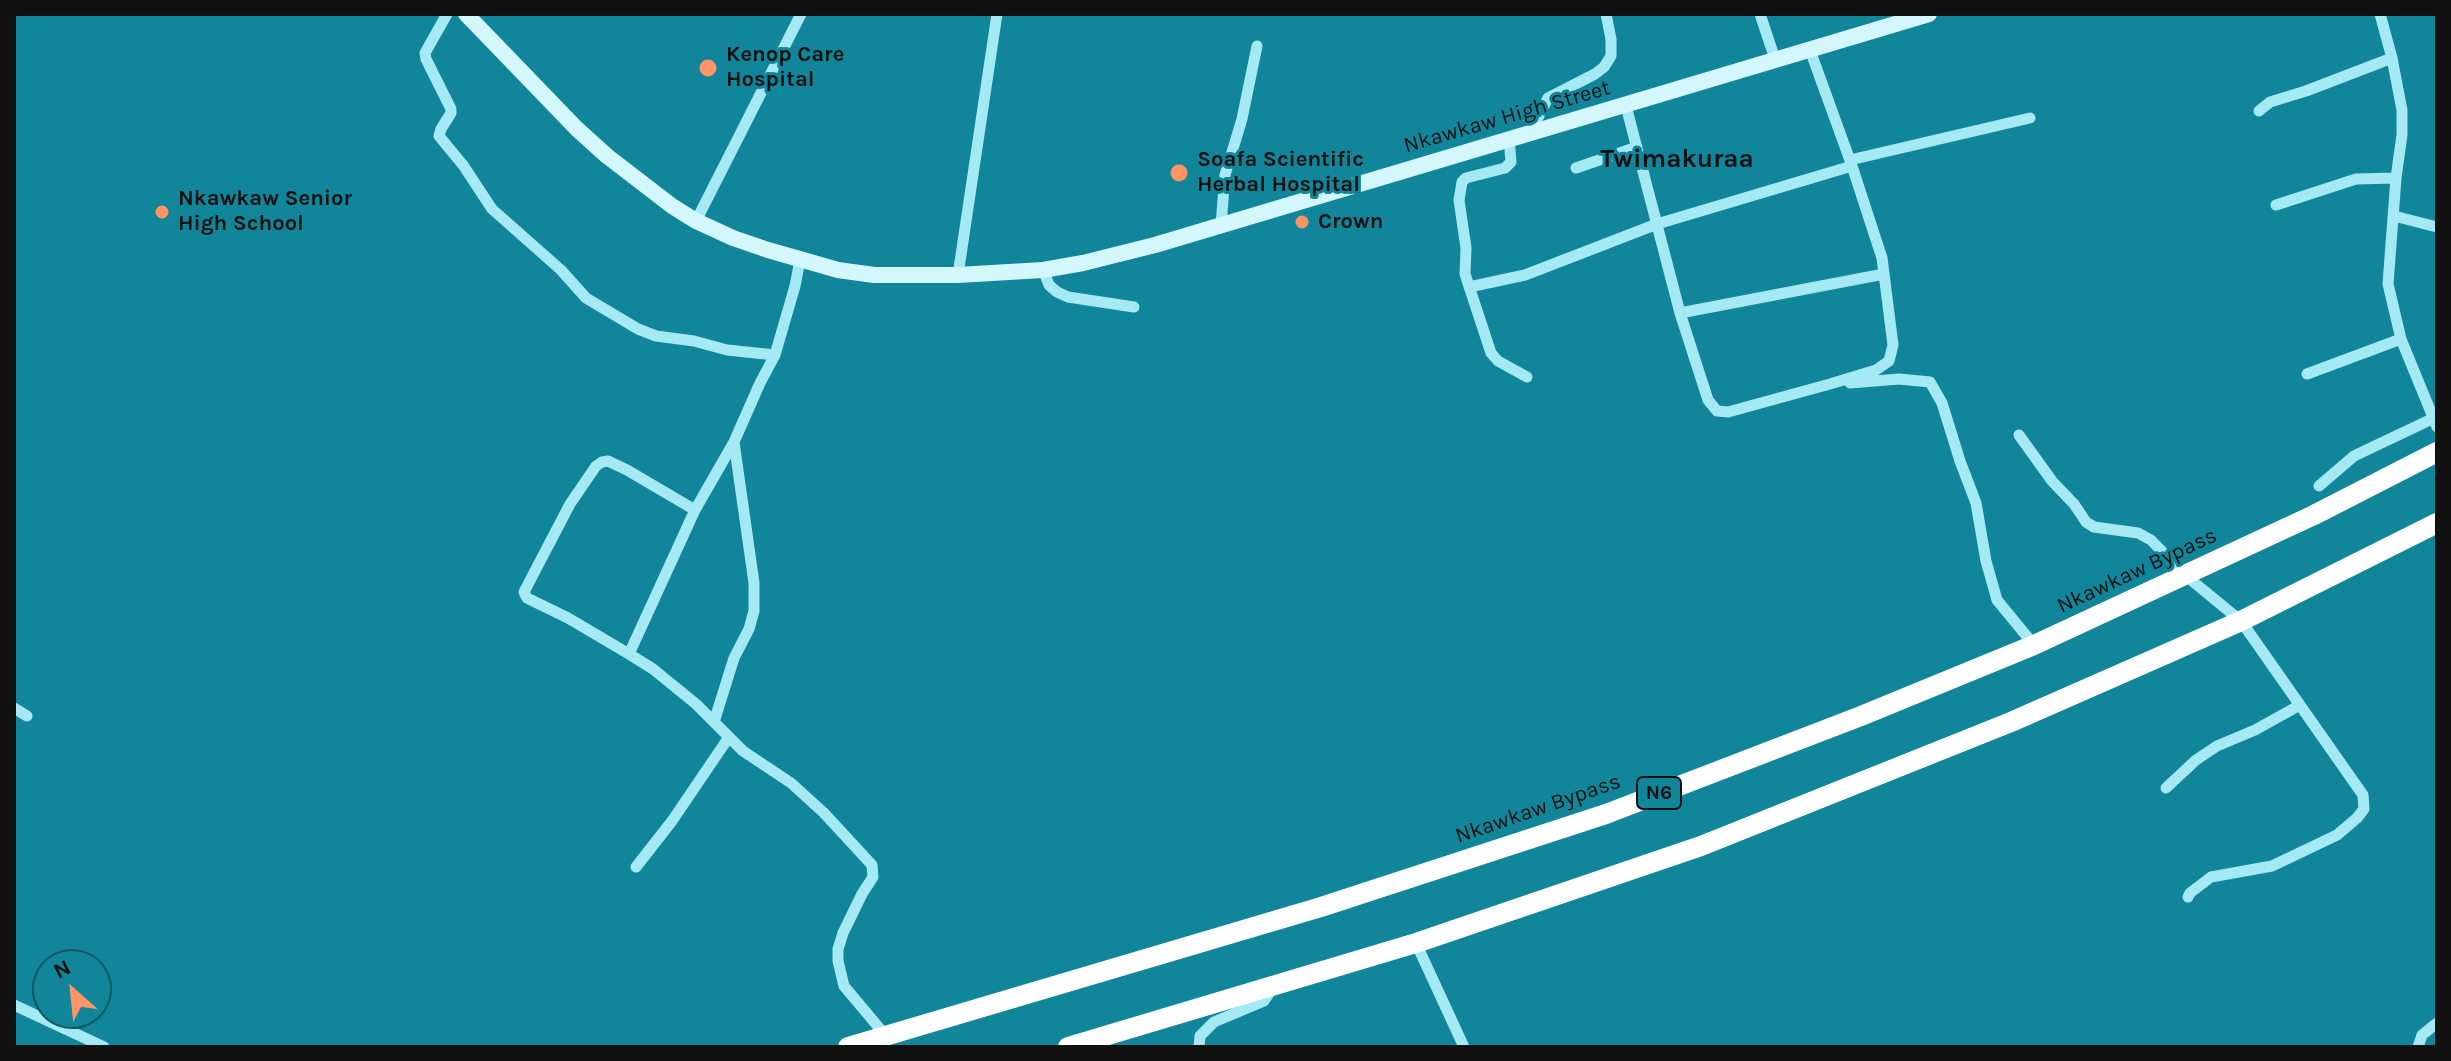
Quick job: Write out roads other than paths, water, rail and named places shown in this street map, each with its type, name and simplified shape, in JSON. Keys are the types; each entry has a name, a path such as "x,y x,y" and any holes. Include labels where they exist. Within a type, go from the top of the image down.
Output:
{"highway":[{"name":"Nkawkaw Bypass","path":"848,1047 1321,907 1606,814 1861,716 2034,645 2314,515 2437,452"},
{"path":"1068,1047 1416,943 1701,846 2011,722 2241,621 2437,523"}],"main road":[{"name":"Nkawkaw High Street","path":"470,15 577,129 607,156 696,221 733,238 838,270 874,275 958,275 1043,270 1097,260 1531,131 1626,106 1928,14"}],"street":[{"path":"447,14 425,53 451,109 439,136 492,209 561,270 586,298 638,329 656,336 701,342 727,350 775,355"},
{"path":"696,221 801,14"},
{"path":"958,275 997,14"},
{"path":"1531,131 1548,98 1604,67 1611,56 1606,14"},
{"path":"1760,14 1775,59"},
{"path":"2319,486 2354,456 2435,415 2401,339 2388,284 2402,110 2380,14"},
{"path":"1221,225 1225,175 1242,119 1257,46"},
{"path":"1626,106 1680,313 1708,400 1717,411 1728,412 1876,370 1889,361 1893,345 1882,258 1810,50"},
{"path":"2259,111 2270,102 2392,58"},
{"path":"1469,287 1525,275 1657,224 1851,163 2030,118"},
{"path":"1509,138 1511,162 1505,168 1466,178 1462,182 1459,200 1466,248 1465,274 1494,357 1527,377"},
{"path":"1576,168 1637,147"},
{"path":"2276,205 2356,179 2396,178"},
{"path":"2394,216 2437,227"},
{"path":"629,654 695,510 734,442 775,355 800,260"},
{"path":"1043,270 1049,285 1068,297 1134,307"},
{"path":"1680,313 1884,274"},
{"path":"2307,374 2401,339"},
{"path":"1830,384 1899,379 1930,382 1942,403 1976,503 1986,561 1997,600 2034,645"},
{"path":"2019,435 2086,522 2094,527 2138,533 2151,540 2185,575 2241,621 2363,795 2364,809 2337,835 2272,866 2211,877 2188,897"},
{"path":"714,722 734,658 749,629 754,611 754,583 734,442"},
{"path":"695,510 627,470 608,461 602,462 570,504 524,592 527,598 629,654 671,683 743,751 802,793 872,865 873,877 843,933 838,961 844,986 886,1036"},
{"path":"2166,788 2196,760 2217,746 2255,730 2300,705"},
{"path":"14,708 27,716"},
{"path":"636,867 672,821 729,737"},
{"path":"1416,943 1464,1047"},
{"path":"1199,1047 1200,1036 1214,1022 1264,1001 1275,985"},
{"path":"14,1005 104,1047"},
{"path":"2418,1047 2422,1035 2437,1023"}],"place":[{"name":"Kenop Care Hospital","path":"708,68"},
{"name":"Soafa Scientific Herbal Hospital","path":"1179,173"},
{"name":"Nkawkaw Senior High School","path":"162,212"},
{"name":"Crown","path":"1302,222"}],"district":[{"name":"Twimakuraa","path":"1677,160"}]}
